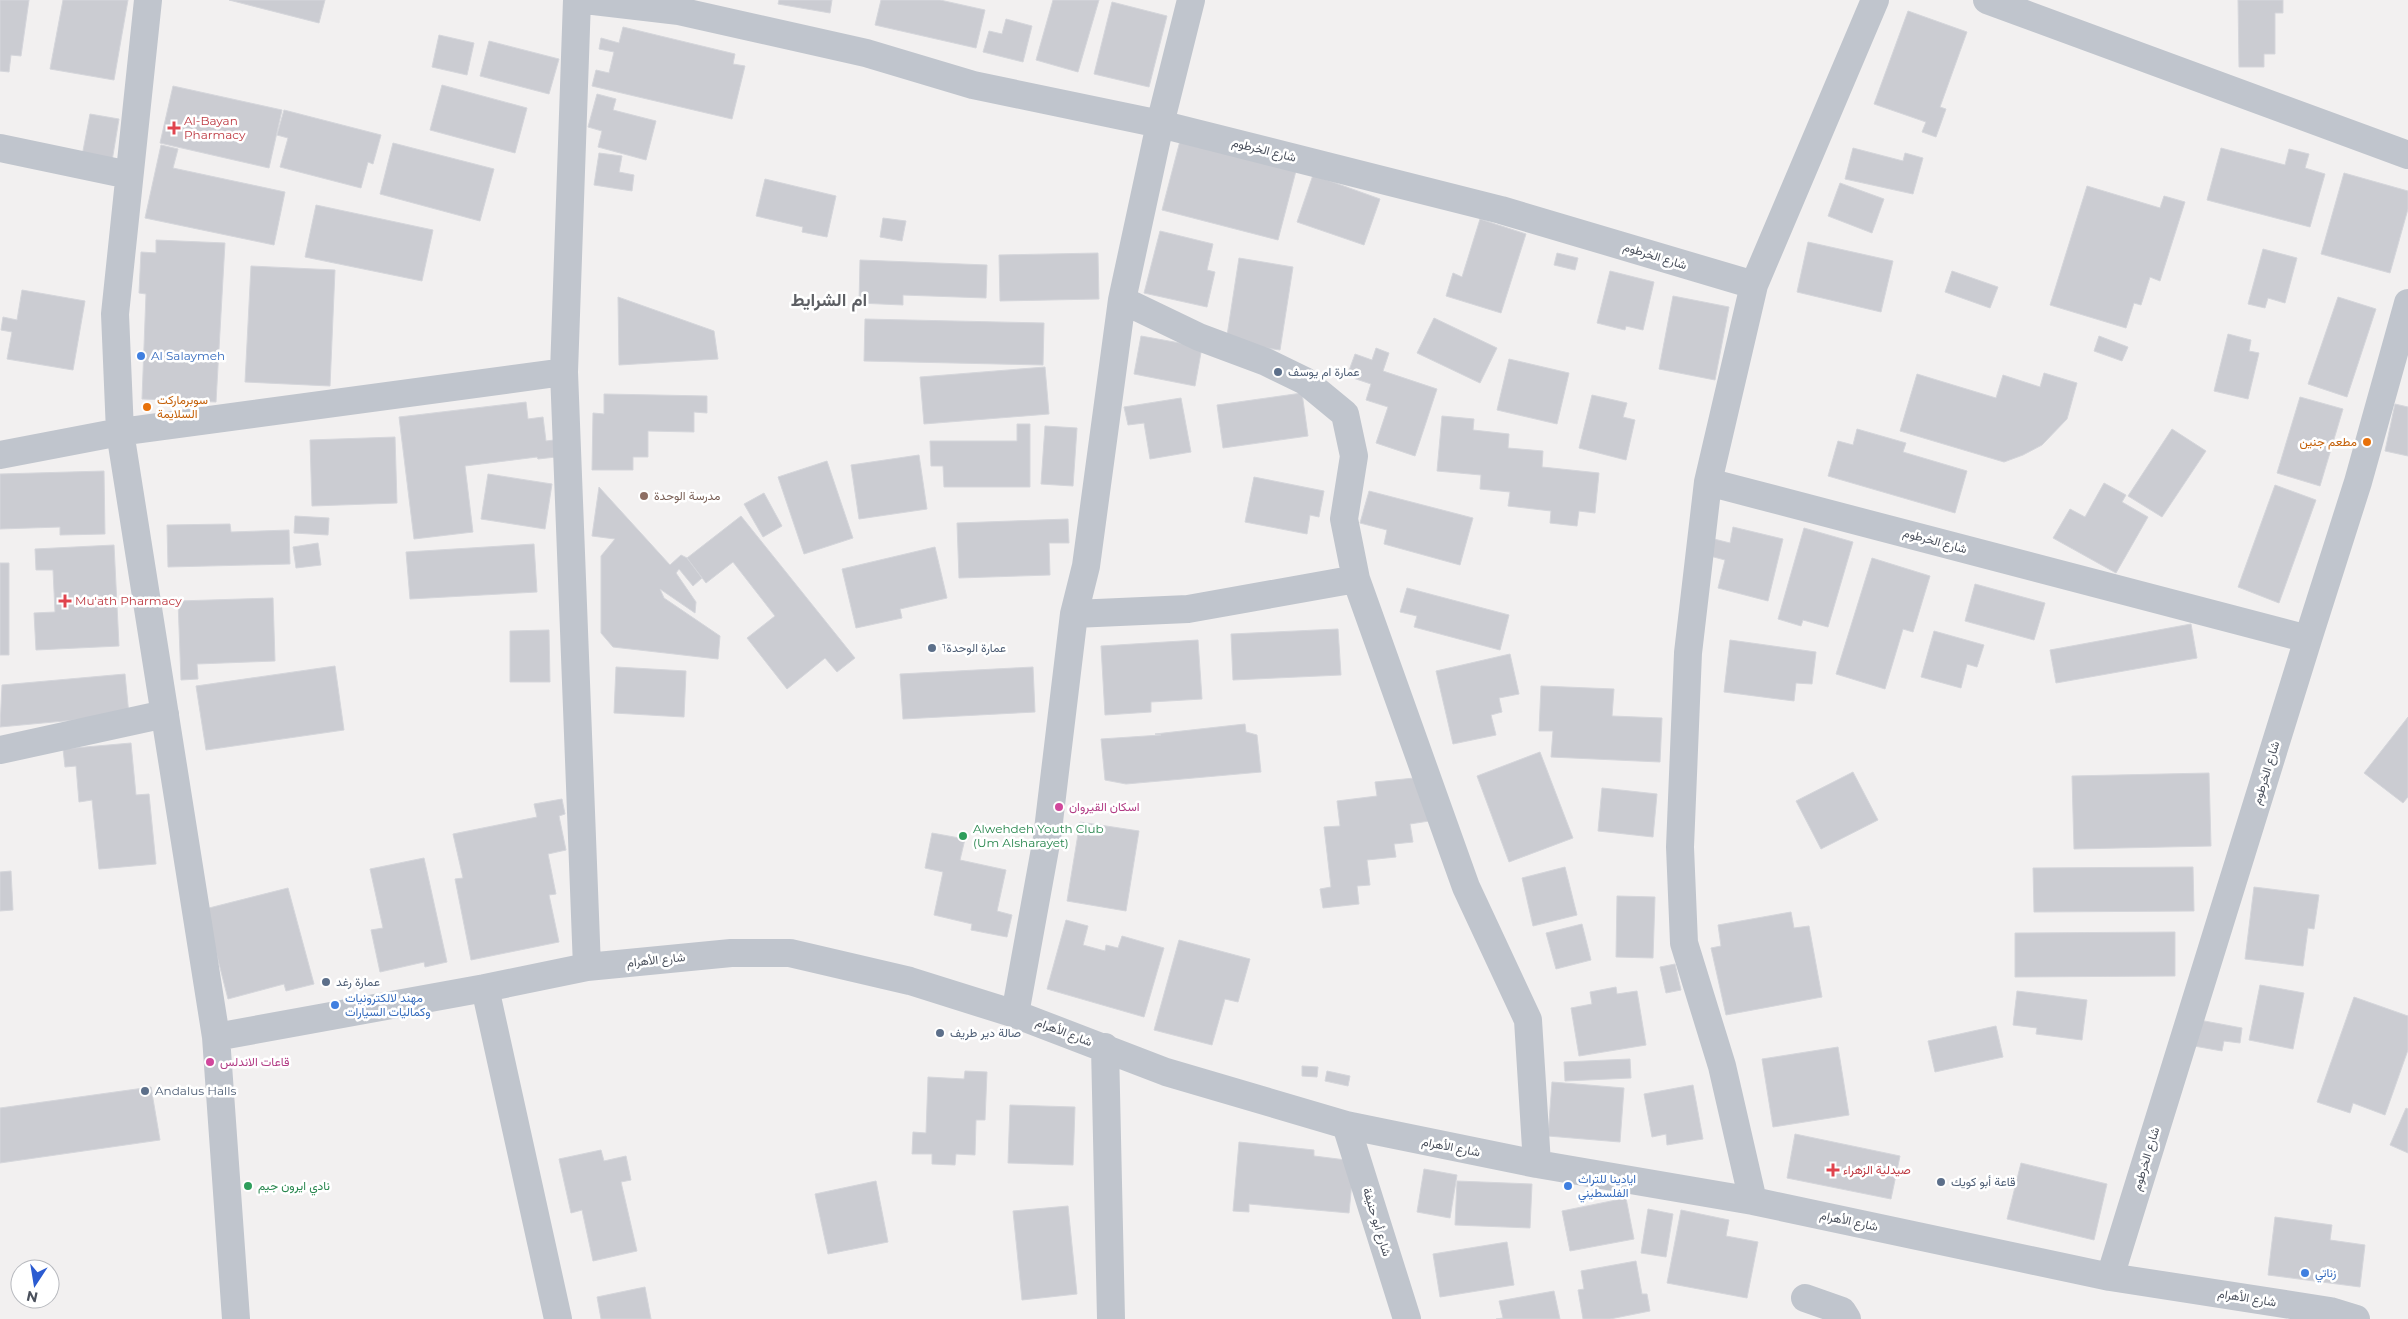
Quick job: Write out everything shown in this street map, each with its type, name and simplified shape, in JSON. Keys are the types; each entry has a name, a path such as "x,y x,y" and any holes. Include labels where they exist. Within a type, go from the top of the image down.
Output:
{"street":[{"path":"148,0 115,314 120,432 216,1037 236,1319"},
{"path":"577,0 564,372 587,967"},
{"name":"شارع الخرطوم","path":"584,0 678,11 866,53 973,85 1160,124 1501,210 1754,286"},
{"path":"1015,1014 1047,838 1074,614 1086,566 1122,300 1160,124 1191,0"},
{"path":"1753,1201 1722,1066 1684,943 1680,847 1688,653 1708,482 1754,286 1875,0"},
{"path":"1987,0 2408,155"},
{"path":"0,148 129,175"},
{"path":"1122,300 1199,337 1266,362 1305,381 1345,414 1354,456 1344,519 1356,579 1466,886 1528,1020 1537,1164"},
{"path":"2308,639 2358,482 2408,303"},
{"path":"0,456 120,432 564,372"},
{"name":"شارع الخرطوم","path":"1708,482 2308,639 2110,1277"},
{"path":"1074,614 1188,610 1356,579"},
{"path":"0,750 165,714"},
{"name":"شارع الأهرام","path":"216,1037 485,988 587,967 731,953 790,953 848,964 910,981 1015,1014 1166,1072 1346,1126 1537,1164 1753,1201 2110,1277 2356,1319"},
{"path":"485,988 558,1319"},
{"path":"1105,1047 1111,1319"},
{"name":"شارع أبو حنيفة","path":"1346,1126 1407,1319"},
{"path":"1805,1298 1842,1311 1847,1319"}],"building":[{"path":"0,0 29,0 21,56 11,55 9,72 0,71"},
{"path":"63,0 128,0 114,80 50,69"},
{"path":"229,0 325,0 319,23"},
{"path":"779,0 832,0 830,13 778,4"},
{"path":"881,0 940,0 985,10 976,48 875,25"},
{"path":"1053,0 1099,0 1078,72 1036,60"},
{"path":"2238,0 2283,0 2283,13 2275,13 2275,54 2264,54 2264,67 2239,67"},
{"path":"1112,2 1167,16 1149,87 1094,74"},
{"path":"1908,11 1967,32 1940,107 1946,109 1936,137 1922,132 1926,122 1874,104"},
{"path":"1006,19 1032,26 1023,62 983,52 989,31 1002,34"},
{"path":"623,27 735,54 733,64 745,66 732,119 592,86 596,70 609,73 614,52 599,49 601,38 619,43"},
{"path":"439,35 474,43 467,75 432,67"},
{"path":"489,41 559,59 549,94 480,76"},
{"path":"442,85 527,108 515,153 430,130"},
{"path":"173,86 282,110 269,168 160,143"},
{"path":"597,94 616,99 613,110 656,121 646,160 598,147 602,131 588,127"},
{"path":"284,110 381,135 373,164 368,162 361,188 280,167 288,138 277,135"},
{"path":"90,114 119,119 112,161 82,156"},
{"path":"1181,137 1297,167 1278,240 1162,210"},
{"path":"393,143 494,169 480,221 380,194"},
{"path":"161,145 178,149 173,168 285,192 274,245 145,218"},
{"path":"1853,148 1903,161 1905,153 1923,158 1913,194 1845,179"},
{"path":"2221,148 2285,165 2289,149 2309,154 2305,168 2325,174 2310,227 2207,200"},
{"path":"599,153 622,156 619,172 634,175 632,191 594,185"},
{"path":"2344,173 2408,191 2408,209 2390,273 2321,254"},
{"path":"1313,175 1380,199 1364,245 1297,222"},
{"path":"765,179 836,196 827,237 802,232 803,227 756,216"},
{"path":"1840,183 1884,199 1872,233 1828,216"},
{"path":"2087,186 2160,208 2164,196 2185,202 2160,281 2150,277 2141,305 2134,303 2126,328 2050,305"},
{"path":"316,205 433,230 422,281 305,257"},
{"path":"883,218 906,221 902,241 880,237"},
{"path":"1480,219 1526,234 1501,313 1446,296 1453,273 1462,277"},
{"path":"1160,231 1213,244 1207,270 1215,272 1207,307 1144,293"},
{"path":"156,240 225,243 216,402 142,399 146,294 139,293 141,252 156,253"},
{"path":"1808,242 1893,261 1881,312 1797,292"},
{"path":"2263,249 2297,258 2285,303 2268,298 2265,308 2248,304"},
{"path":"1098,253 1099,299 1000,301 999,255"},
{"path":"1557,253 1578,258 1575,270 1554,265"},
{"path":"1239,258 1293,267 1280,350 1226,342"},
{"path":"860,260 987,265 986,298 903,295 903,305 859,303"},
{"path":"251,266 335,270 330,386 245,382"},
{"path":"1610,271 1654,282 1643,330 1626,326 1625,330 1597,323"},
{"path":"1952,271 1998,287 1990,308 1945,292"},
{"path":"22,290 85,301 73,370 7,359 12,332 1,330 3,317 17,320"},
{"path":"1673,296 1729,307 1715,380 1659,369"},
{"path":"618,297 714,331 718,359 619,365"},
{"path":"2338,297 2376,309 2347,397 2308,384"},
{"path":"1434,318 1497,348 1480,383 1417,353"},
{"path":"865,319 1044,323 1043,365 864,361"},
{"path":"2228,334 2251,340 2249,351 2259,353 2248,399 2214,391"},
{"path":"1141,336 1202,347 1195,386 1134,374"},
{"path":"2099,336 2128,347 2122,361 2094,351"},
{"path":"1376,348 1389,353 1383,371 1437,389 1415,456 1376,443 1388,407 1366,400 1371,384 1347,376 1355,354 1372,360"},
{"path":"1509,359 1569,373 1557,424 1497,410"},
{"path":"1045,367 1049,414 924,424 920,377"},
{"path":"2044,373 2077,383 2067,419 2042,445 2023,455 2004,462 1900,431 1917,374 1996,398 2003,375 2040,387"},
{"path":"1302,393 1308,436 1223,448 1217,405"},
{"path":"604,394 707,396 707,413 694,412 694,432 648,431 648,457 633,457 633,470 592,470 593,413 604,414"},
{"path":"1592,395 1627,403 1623,417 1635,420 1626,460 1579,448"},
{"path":"2300,397 2343,409 2320,486 2277,473"},
{"path":"1181,398 1191,452 1150,459 1144,423 1128,425 1124,407"},
{"path":"526,402 528,419 543,417 546,441 554,440 556,457 538,459 537,457 465,466 473,532 414,539 399,417"},
{"path":"2395,404 2408,407 2408,456 2385,451"},
{"path":"1442,416 1474,419 1473,430 1509,434 1508,448 1543,451 1542,467 1599,473 1595,513 1579,511 1577,526 1550,523 1551,511 1508,506 1510,492 1480,489 1481,475 1437,471"},
{"path":"1017,424 1030,424 1030,487 944,487 943,466 931,466 930,441 1017,441"},
{"path":"1045,426 1077,428 1073,486 1041,484"},
{"path":"1857,429 1906,443 1903,452 1967,471 1955,513 1828,476 1838,441 1853,445"},
{"path":"2172,429 2206,451 2162,517 2128,496"},
{"path":"395,437 397,503 312,506 310,440"},
{"path":"919,455 927,509 859,519 851,465"},
{"path":"827,461 853,538 804,554 778,477"},
{"path":"104,471 105,534 60,535 60,527 0,529 0,474"},
{"path":"488,474 552,484 545,529 481,519"},
{"path":"1254,477 1324,491 1319,517 1310,515 1307,534 1245,522"},
{"path":"2104,483 2126,495 2122,502 2148,517 2116,573 2053,538 2070,509 2085,517"},
{"path":"2275,485 2316,500 2279,603 2238,587"},
{"path":"599,487 670,565 681,555 687,558 702,578 693,586 679,569 676,573 696,602 695,613 660,589 664,598 720,636 718,659 613,647 601,633 601,556 615,539 592,536"},
{"path":"1369,491 1473,518 1460,565 1384,544 1387,530 1360,523"},
{"path":"764,493 782,526 763,537 744,504"},
{"path":"295,516 329,518 328,535 294,533"},
{"path":"741,516 855,658 837,672 825,658 787,689 747,638 775,616 733,562 706,583 687,558"},
{"path":"1068,519 1069,543 1049,543 1050,575 959,578 957,523"},
{"path":"230,524 231,532 289,530 290,564 168,567 167,525"},
{"path":"1733,527 1783,539 1768,601 1718,588 1725,560 1710,556 1714,539 1730,543"},
{"path":"1804,528 1853,542 1828,627 1803,620 1801,626 1778,619"},
{"path":"318,543 321,565 296,568 293,547"},
{"path":"534,544 537,592 410,599 406,552"},
{"path":"114,545 119,646 36,650 34,613 55,612 53,570 36,570 35,549"},
{"path":"935,547 947,598 900,609 902,618 856,628 842,569"},
{"path":"1872,558 1930,576 1913,632 1903,629 1885,689 1836,674"},
{"path":"0,563 9,563 9,655 0,655"},
{"path":"1975,584 2045,603 2034,640 1965,621"},
{"path":"1407,588 1509,615 1500,650 1414,627 1417,616 1400,612"},
{"path":"273,598 275,661 197,664 198,679 181,680 178,601"},
{"path":"2191,624 2197,658 2056,683 2050,650"},
{"path":"1338,629 1341,675 1233,680 1231,634"},
{"path":"549,630 550,682 510,682 510,631"},
{"path":"1934,631 1984,645 1977,667 1967,664 1961,688 1921,677"},
{"path":"1198,640 1202,699 1151,702 1151,712 1105,715 1101,646"},
{"path":"1730,640 1816,652 1812,684 1796,683 1794,701 1724,692"},
{"path":"1510,654 1519,694 1499,698 1502,712 1491,715 1496,735 1453,744 1436,671"},
{"path":"335,666 344,730 206,750 196,686"},
{"path":"616,667 686,671 684,717 614,713"},
{"path":"1033,667 1035,712 903,719 900,674"},
{"path":"125,674 129,715 0,727 2,685"},
{"path":"1541,686 1614,689 1612,716 1662,718 1660,762 1551,757 1553,731 1539,731"},
{"path":"2408,717 2408,797 2403,803 2364,773"},
{"path":"1245,724 1246,732 1257,735 1261,772 1126,784 1105,780 1101,739 1161,735 1155,734"},
{"path":"131,743 136,795 149,794 156,864 99,869 92,800 79,802 76,766 65,767 63,749"},
{"path":"1540,752 1573,838 1509,862 1477,776"},
{"path":"1853,772 1878,820 1821,849 1796,801"},
{"path":"2209,773 2211,846 2074,849 2072,776"},
{"path":"1424,777 1429,821 1410,824 1413,842 1394,844 1396,857 1367,860 1370,885 1357,886 1359,904 1323,908 1320,889 1331,887 1324,827 1340,826 1337,801 1377,796 1375,782"},
{"path":"1602,788 1657,794 1653,837 1598,831"},
{"path":"562,799 565,814 559,816 566,850 548,854 556,894 549,895 559,942 471,960 455,879 463,878 453,834 537,817 534,804"},
{"path":"1080,822 1139,831 1126,911 1067,901"},
{"path":"932,833 965,839 960,860 1006,870 997,911 1012,915 1007,937 971,930 972,924 934,915 943,872 925,868"},
{"path":"424,858 447,962 425,967 424,962 380,972 371,930 383,928 370,869"},
{"path":"1565,867 1577,915 1533,926 1522,878"},
{"path":"2193,867 2194,911 2034,912 2033,868"},
{"path":"11,871 13,910 0,911 0,872"},
{"path":"2254,887 2319,895 2314,929 2308,928 2303,966 2245,959"},
{"path":"288,888 314,984 286,991 284,984 228,999 205,909"},
{"path":"1617,896 1655,897 1653,958 1616,957"},
{"path":"1791,912 1794,928 1809,926 1822,997 1726,1015 1711,948 1721,946 1718,925"},
{"path":"1066,920 1088,926 1083,945 1105,951 1106,945 1118,948 1122,936 1164,948 1144,1017 1047,989"},
{"path":"1582,924 1591,960 1556,969 1546,933"},
{"path":"2175,932 2175,976 2015,977 2015,933"},
{"path":"1179,940 1250,959 1238,1002 1225,999 1212,1045 1154,1030"},
{"path":"1675,964 1681,990 1666,993 1660,967"},
{"path":"2260,985 2304,993 2293,1049 2249,1040"},
{"path":"1616,987 1617,994 1637,991 1646,1045 1579,1056 1571,1008 1592,1004 1590,992"},
{"path":"2017,991 2087,1000 2082,1040 2036,1034 2037,1028 2013,1025"},
{"path":"2354,997 2408,1016 2408,1050 2385,1115 2353,1103 2350,1113 2317,1102"},
{"path":"2199,1020 2242,1028 2240,1043 2224,1041 2222,1051 2194,1046"},
{"path":"1996,1026 2003,1057 1935,1072 1928,1041"},
{"path":"1838,1047 1849,1115 1773,1127 1762,1059"},
{"path":"1630,1059 1631,1078 1565,1081 1564,1062"},
{"path":"1302,1066 1318,1067 1317,1077 1302,1076"},
{"path":"965,1071 987,1072 985,1120 976,1120 975,1155 956,1154 955,1165 932,1164 932,1154 912,1154 913,1132 926,1133 928,1077 964,1079"},
{"path":"1327,1071 1350,1076 1348,1086 1325,1081"},
{"path":"1552,1082 1624,1088 1620,1142 1548,1136"},
{"path":"1693,1085 1703,1139 1667,1145 1666,1134 1652,1137 1644,1094"},
{"path":"151,1087 160,1140 0,1163 0,1108"},
{"path":"1010,1105 1075,1107 1073,1165 1008,1163"},
{"path":"2406,1108 2408,1109 2408,1153 2390,1145"},
{"path":"1795,1134 1900,1156 1891,1199 1787,1178"},
{"path":"1239,1142 1314,1150 1314,1156 1354,1161 1349,1213 1249,1204 1249,1212 1233,1211"},
{"path":"601,1150 604,1161 626,1156 631,1180 621,1182 637,1251 593,1261 582,1210 571,1213 559,1159"},
{"path":"2021,1163 2107,1184 2094,1240 2007,1219"},
{"path":"1424,1169 1457,1175 1450,1218 1417,1212"},
{"path":"876,1181 888,1242 828,1254 815,1194"},
{"path":"1457,1181 1532,1184 1530,1228 1455,1225"},
{"path":"1626,1198 1634,1239 1570,1251 1562,1211"},
{"path":"1068,1206 1077,1294 1022,1300 1013,1211"},
{"path":"1648,1209 1673,1214 1666,1257 1641,1253"},
{"path":"1681,1210 1729,1220 1726,1236 1758,1242 1747,1298 1667,1283"},
{"path":"2275,1217 2332,1225 2330,1240 2365,1245 2360,1287 2268,1275"},
{"path":"1507,1242 1514,1285 1440,1297 1433,1254"},
{"path":"1636,1261 1642,1294 1647,1294 1650,1311 1610,1319 1583,1319 1578,1290 1584,1289 1581,1271"},
{"path":"645,1287 651,1319 601,1319 597,1297"},
{"path":"1554,1291 1560,1319 1496,1319 1503,1318 1499,1301"}],"place":[{"name":"Al-Bayan Pharmacy","path":"174,128"},
{"name":"Al Salaymeh","path":"141,356"},
{"name":"عمارة ام يوسف","path":"1278,372"},
{"name":"سوبرماركت السلايمة","path":"147,407"},
{"name":"مطعم جنين","path":"2367,442"},
{"name":"مدرسة الوحدة","path":"644,496"},
{"name":"Mu'ath Pharmacy","path":"65,601"},
{"name":"عمارة الوحدة1","path":"932,648"},
{"name":"اسكان القيروان","path":"1059,807"},
{"name":"Alwehdeh Youth Club (Um Alsharayet)","path":"963,836"},
{"name":"عمارة رغد","path":"326,982"},
{"name":"مهند لالكترونيات وكماليات السيارات","path":"335,1005"},
{"name":"صالة دير طريف","path":"940,1033"},
{"name":"قاعات الاندلس","path":"210,1062"},
{"name":"Andalus Halls","path":"145,1091"},
{"name":"صيدلية الزهراء","path":"1833,1170"},
{"name":"قاعة أبو كويك","path":"1941,1182"},
{"name":"نادي ايرون جيم","path":"248,1186"},
{"name":"ايادينا للتراث الفلسطيني","path":"1568,1186"},
{"name":"زناتي","path":"2305,1273"}],"district":[{"name":"ام الشرايط","path":"829,300"}]}
